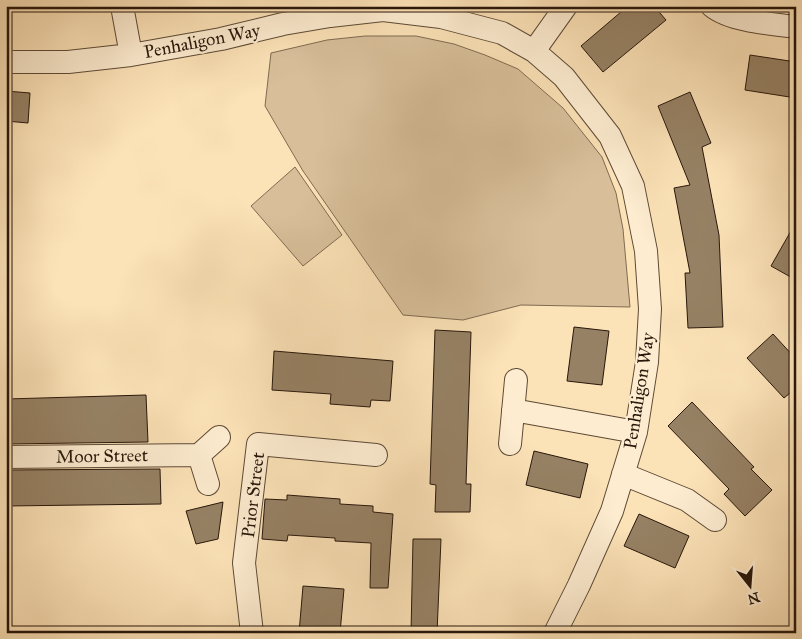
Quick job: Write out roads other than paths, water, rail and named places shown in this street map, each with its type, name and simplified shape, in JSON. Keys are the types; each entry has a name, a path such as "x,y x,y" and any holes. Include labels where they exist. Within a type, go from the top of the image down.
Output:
{"street":[{"path":"122,6 132,56"},
{"path":"534,51 566,6"},
{"path":"712,6 717,10 752,21 796,27"},
{"name":"Penhaligon Way","path":"6,62 68,62 132,56 221,39 281,15 330,16 383,10 442,17 502,33 534,51 564,77 610,136 633,186 646,251 650,309 648,362 636,432 612,511 555,633"},
{"path":"510,444 516,380"},
{"path":"513,410 636,432"},
{"path":"208,484 198,455 219,438"},
{"name":"Prior Street","path":"252,633 244,563 258,444 376,455"},
{"name":"Moor Street","path":"6,457 198,455"},
{"path":"623,474 687,500 715,520"}],"waterway":[{"path":"792,633 796,630"}]}
